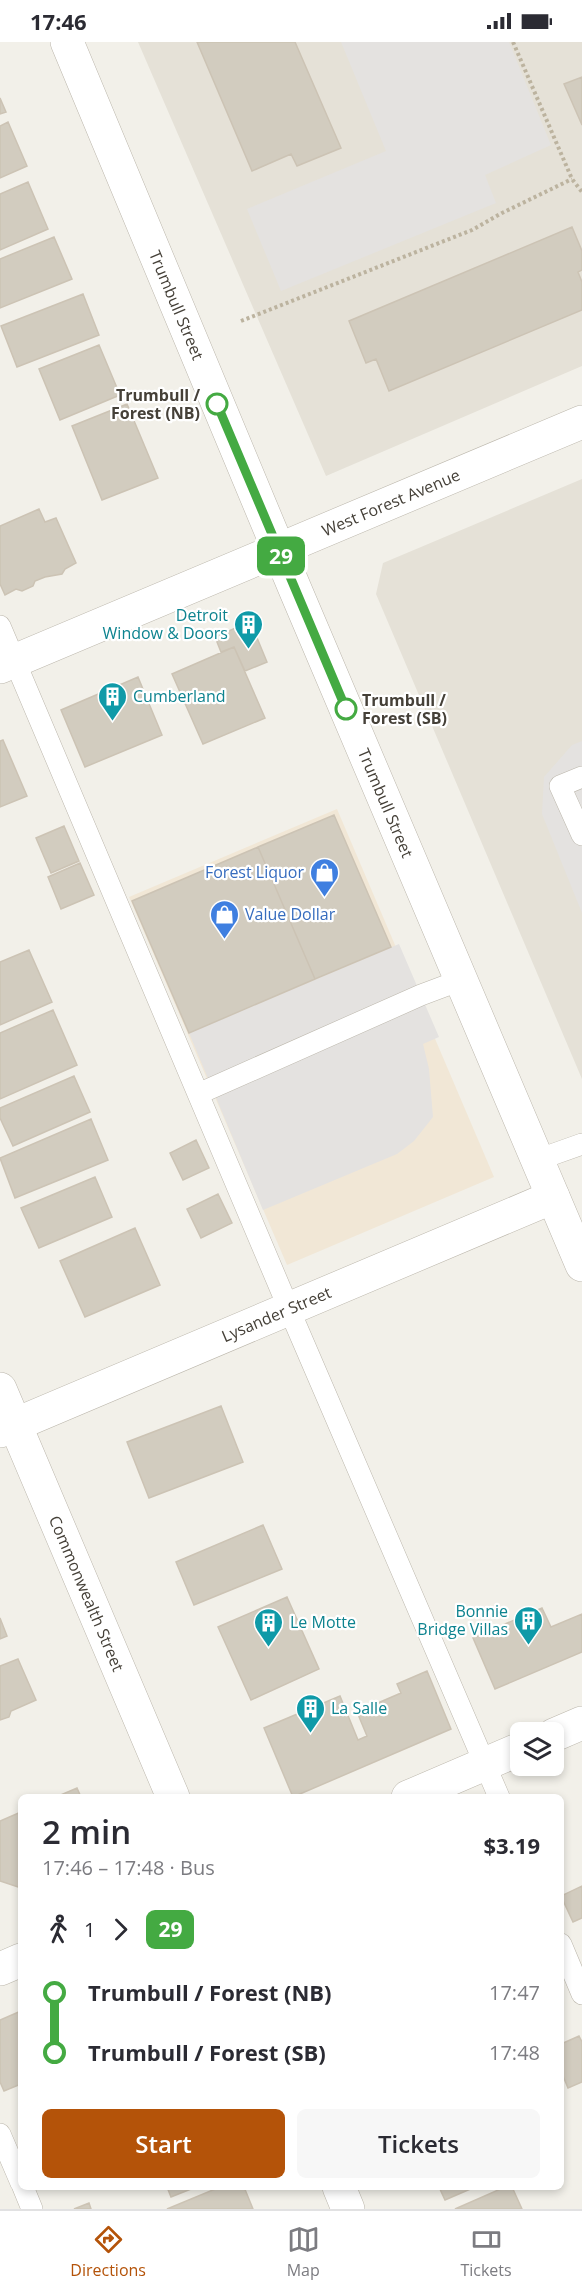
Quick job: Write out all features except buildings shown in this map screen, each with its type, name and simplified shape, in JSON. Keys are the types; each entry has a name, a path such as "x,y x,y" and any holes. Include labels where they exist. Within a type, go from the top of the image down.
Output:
{"street":[{"name":"Trumbull Street","path":"67,42 278,549 582,1265"},
{"name":"West Forest Avenue","path":"7,664 582,422"},
{"name":"Lysander Street","path":"8,1428 553,1197"},
{"name":"Commonwealth Street","path":"0,1389 8,1428 172,1794"},
{"path":"564,1731 582,1723"},
{"path":"415,1794 510,1753"},
{"path":"0,1969 18,1961"},
{"path":"340,2190 348,2209"}],"lane":[{"path":"0,626 7,664 198,1094 498,1794"},
{"path":"582,777 560,786 582,835"},
{"path":"198,1094 411,999 461,980"},
{"path":"537,1160 582,1144"},
{"path":"564,1951 582,1994"},
{"path":"0,2134 18,2175"},
{"path":"24,2190 32,2209"}],"path":[{"path":"513,42 572,179 582,192"},
{"path":"241,321 472,230 572,179"}],"shaded area":[{"path":"138,42 582,42 582,366 326,476"},
{"path":"341,42 509,42 551,145 485,175 496,203 281,291 247,209 386,151"},
{"path":"582,479 582,1079 376,594 383,563"},
{"path":"582,741 582,913 542,814 544,777 572,745"},
{"path":"337,809 494,1177 287,1265 129,897"},
{"path":"399,944 439,1037 423,1044 429,1069 433,1117 414,1141 397,1154 263,1210 189,1033"}],"bus line":[{"name":"29","path":"217,404 346,709"}],"place":[{"name":"Trumbull / Forest (NB)","path":"217,404"},
{"name":"Detroit Window & Doors","path":"249,650"},
{"name":"Trumbull / Forest (SB)","path":"346,709"},
{"name":"Cumberland","path":"112,722"},
{"name":"Forest Liquor","path":"325,898"},
{"name":"Value Dollar","path":"224,940"},
{"name":"Bonnie Bridge Villas","path":"529,1646"},
{"name":"Le Motte","path":"269,1648"},
{"name":"La Salle","path":"310,1734"}]}
